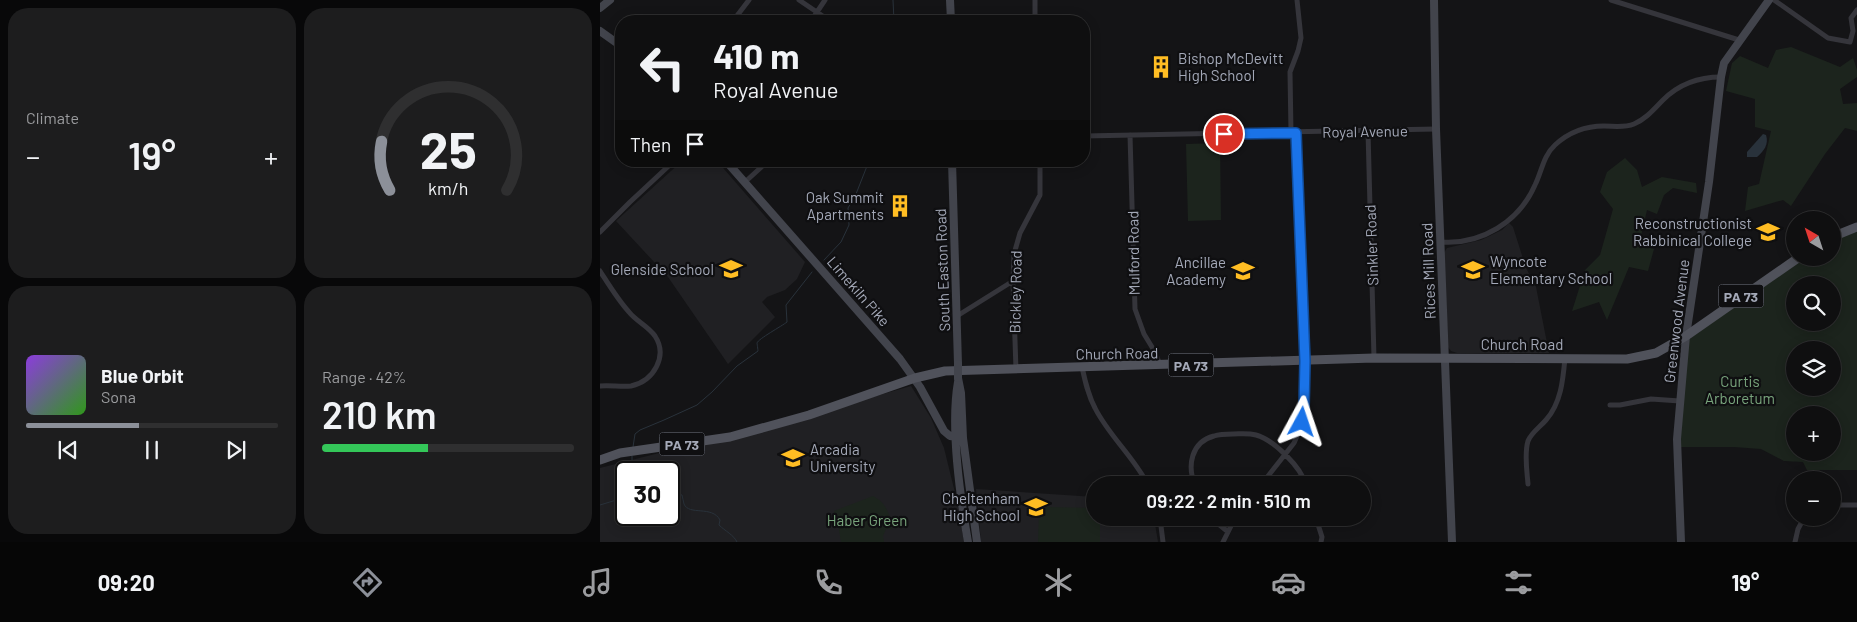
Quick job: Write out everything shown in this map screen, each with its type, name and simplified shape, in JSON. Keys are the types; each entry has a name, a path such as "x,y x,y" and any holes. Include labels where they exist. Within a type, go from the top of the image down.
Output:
{"main road":[{"path":"600,8 610,0"},
{"path":"950,0 950,15"},
{"name":"Rices Mill Road","path":"1434,0 1436,129 1452,542"},
{"name":"Greenwood Avenue","path":"1680,542 1677,438 1680,401 1686,336 1709,182 1721,77 1724,63 1769,0"},
{"path":"600,30 615,41"},
{"name":"Limekiln Pike","path":"731,167 915,378 941,427 950,436 960,438"},
{"name":"South Easton Road","path":"952,167 958,364 956,394 968,542"},
{"path":"1841,233 1857,227"},
{"name":"Church Road","path":"600,460 620,453 730,437 809,415 915,378 945,371 1374,358 1627,358 1656,353 1686,336 1787,266"},
{"name":"South Easton Road","path":"960,438 977,542"}],"street":[{"path":"738,15 749,0"},
{"path":"799,0 821,15"},
{"path":"815,15 825,0"},
{"path":"1035,0 1035,15"},
{"path":"1268,476 1294,443 1302,422 1304,407 1305,361 1290,72 1298,51 1300,38 1297,0"},
{"path":"1611,0 1739,40"},
{"path":"1774,0 1828,38 1850,42 1853,31 1851,18 1857,10"},
{"path":"1441,242 1468,241 1484,237 1500,227 1527,201 1536,185 1545,159 1551,150 1569,134 1590,127 1619,127 1634,124 1651,113 1665,98 1683,85 1701,78 1721,77"},
{"name":"Royal Avenue","path":"1090,136 1436,129"},
{"name":"Sinkler Road","path":"1368,131 1374,358"},
{"name":"Mulford Road","path":"1130,135 1135,309 1144,334 1155,352 1160,365"},
{"path":"600,232 668,167"},
{"path":"745,182 761,167"},
{"name":"Bickley Road","path":"1016,370 1013,281 1016,244 1040,194 1040,167"},
{"path":"600,271 629,312 653,334 658,342 660,352 656,370 642,382 630,386 600,386"},
{"path":"956,316 1013,281"},
{"path":"1528,484 1528,443 1531,436 1551,414 1557,401 1563,379 1565,357"},
{"path":"1082,367 1086,387 1100,418 1143,476"},
{"path":"1610,405 1651,399 1680,401"},
{"path":"1192,476 1190,469 1192,457 1197,447 1212,436 1244,434 1254,435 1269,442 1296,466 1301,476"},
{"path":"1841,505 1857,505"},
{"path":"1161,526 1163,542"},
{"path":"1221,526 1228,531"},
{"path":"1223,542 1231,526"},
{"path":"1319,526 1322,537 1321,542"},
{"path":"1794,542 1800,526"}],"shaded area":[{"path":"1763,134 1767,138 1764,150 1757,157 1747,157 1747,152"},
{"name":"Glenside School","path":"675,167 722,167 805,262 797,279 785,290 767,297 762,302 775,317 728,364 668,277 616,221"},
{"path":"1509,223 1513,227 1526,268 1536,287 1549,353 1457,353 1451,351 1448,347 1444,253 1447,248 1481,240 1502,230"},
{"name":"Arcadia University","path":"911,386 931,418 944,448 958,505 964,542 600,542 600,468 615,464 615,526 680,526 680,461 628,461 809,415"},
{"name":"Cheltenham High School","path":"976,489 1086,496 1086,526 1155,526 1158,542 981,542"}],"green space":[{"path":"1791,47 1840,67 1853,58 1857,77 1840,89 1843,104 1857,103 1857,131 1845,128 1825,154 1791,206 1783,200 1745,211 1748,187 1759,184 1771,131 1755,127 1755,99 1726,91 1732,63 1740,56 1768,68 1776,50"},
{"path":"1220,143 1221,220 1188,221 1186,144"},
{"path":"1625,158 1637,170 1642,187 1662,177 1696,183 1697,193 1673,188 1664,195 1657,214 1647,210 1639,245 1654,249 1648,271 1629,267 1607,320 1599,302 1572,311 1585,270 1600,255 1613,209 1600,192 1607,172"},
{"name":"Curtis Arboretum","path":"1857,230 1857,470 1807,470 1803,462 1784,461 1761,449 1680,447 1688,341 1794,266 1841,266 1841,237"},
{"name":"Haber Green","path":"873,496 885,506 890,519 892,529 886,529 883,536 884,542 841,542 838,524 834,518 834,511"},
{"path":"1046,507 1086,508 1086,526 1100,526 1100,542 1038,542 1039,513"}],"waterway":[{"path":"893,0 894,15"},
{"path":"824,260 841,242 849,225 848,208 867,167"},
{"path":"633,447 635,434 640,430 697,405 737,366 758,351 758,341 787,322 786,305 812,272"},
{"path":"632,456 632,461"},
{"path":"680,494 682,495 687,508 716,515 720,520 719,525 732,535 737,542"},
{"path":"600,505 615,500"}],"place":[{"name":"Bishop McDevitt High School","path":"1161,67"},
{"name":"Oak Summit Apartments","path":"900,206"},
{"name":"Reconstructionist Rabbinical College","path":"1768,232"},
{"name":"Glenside School","path":"731,269"},
{"name":"Wyncote Elementary School","path":"1473,270"},
{"name":"Ancillae Academy","path":"1243,271"},
{"name":"Arcadia University","path":"793,458"},
{"name":"Cheltenham High School","path":"1036,507"}],"route":[{"path":"1224,134 1296,133 1305,361 1302,422"}]}
